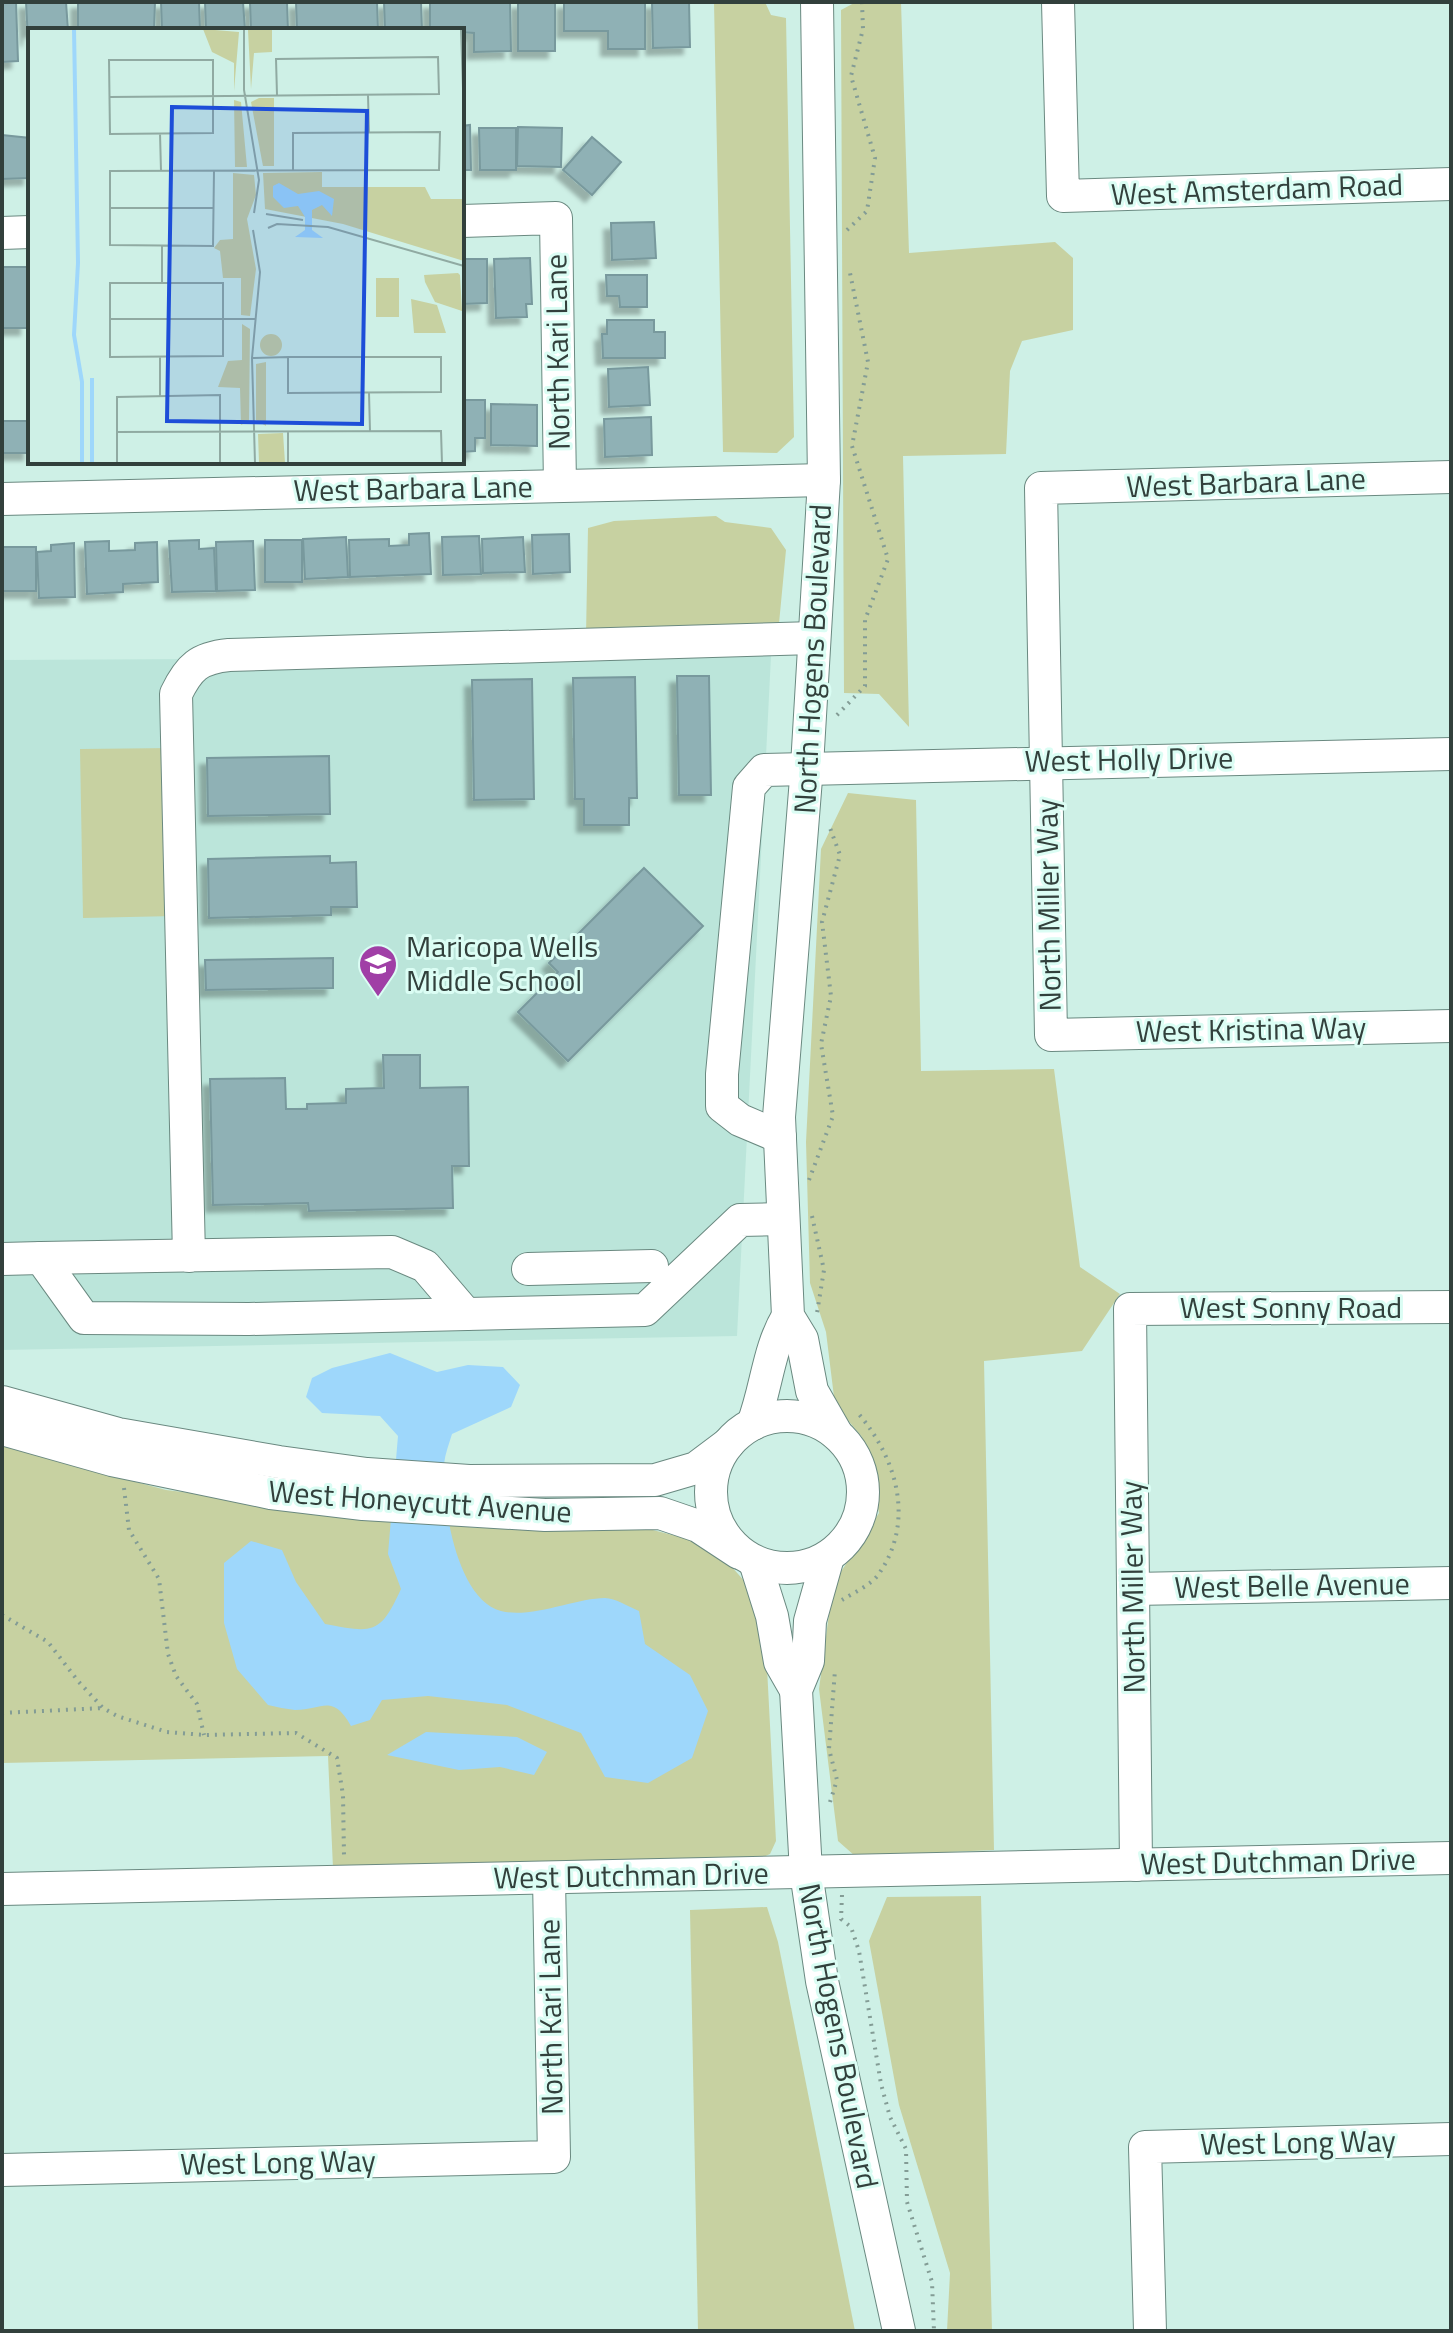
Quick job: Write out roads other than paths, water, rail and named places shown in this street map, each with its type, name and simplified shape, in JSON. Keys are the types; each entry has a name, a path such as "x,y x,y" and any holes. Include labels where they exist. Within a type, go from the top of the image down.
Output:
{"street":[{"name":"North Hogens Boulevard","path":"817,2 824,480 780,1137 796,1210 802,1339 812,1391 836,1433"},
{"name":"West Amsterdam Road","path":"1058,2 1063,196 1451,184"},
{"name":"North Kari Lane","path":"464,221 556,218 560,486"},
{"path":"2,233 28,232"},
{"name":"West Barbara Lane","path":"1041,488 1451,477"},
{"name":"West Barbara Lane","path":"2,499 824,480"},
{"name":"North Miller Way","path":"1041,488 1051,1035"},
{"path":"189,1256 176,694 187,671 204,658 229,655 814,638"},
{"name":"West Holly Drive","path":"780,1137 740,1120 722,1106 722,1074 749,787 764,770 807,766 1451,754"},
{"name":"West Kristina Way","path":"1051,1035 1451,1026"},
{"path":"41,1258 84,1318 249,1319 645,1310 740,1220 796,1210"},
{"path":"2,1259 392,1252 425,1266 466,1314"},
{"path":"528,1269 652,1266"},
{"name":"West Sonny Road","path":"1130,1309 1451,1307"},
{"name":"North Miller Way","path":"1130,1309 1136,1865"},
{"name":"North Hogens Boulevard","path":"753,1424 763,1396 774,1338 802,1319"},
{"name":"West Honeycutt Avenue","path":"2,1402 118,1434 365,1489"},
{"path":"796,1416 817,1422 836,1433 857,1462 864,1497 853,1531 828,1557 805,1567 779,1569 747,1557 723,1534 713,1512 710,1488 716,1465 728,1444 753,1424 774,1417 796,1416"},
{"name":"West Honeycutt Avenue","path":"2,1429 130,1464 271,1493 365,1489 468,1496 655,1480 696,1468 728,1444"},
{"name":"West Honeycutt Avenue","path":"468,1496 545,1515 660,1513 698,1526 747,1557"},
{"name":"North Hogens Boulevard","path":"747,1557 772,1616 780,1662 796,1690"},
{"name":"North Hogens Boulevard","path":"828,1557 810,1621 808,1661 796,1690 806,1872 822,1981 899,2331"},
{"name":"West Belle Avenue","path":"1133,1589 1451,1583"},
{"name":"West Dutchman Drive","path":"2,1889 1451,1858"},
{"name":"North Kari Lane","path":"549,1878 554,2157"},
{"name":"West Long Way","path":"1150,2331 1145,2147 1451,2139"},
{"name":"West Long Way","path":"2,2170 554,2157"}],"place":[{"name":"Maricopa Wells Middle School","path":"378,998"}]}
